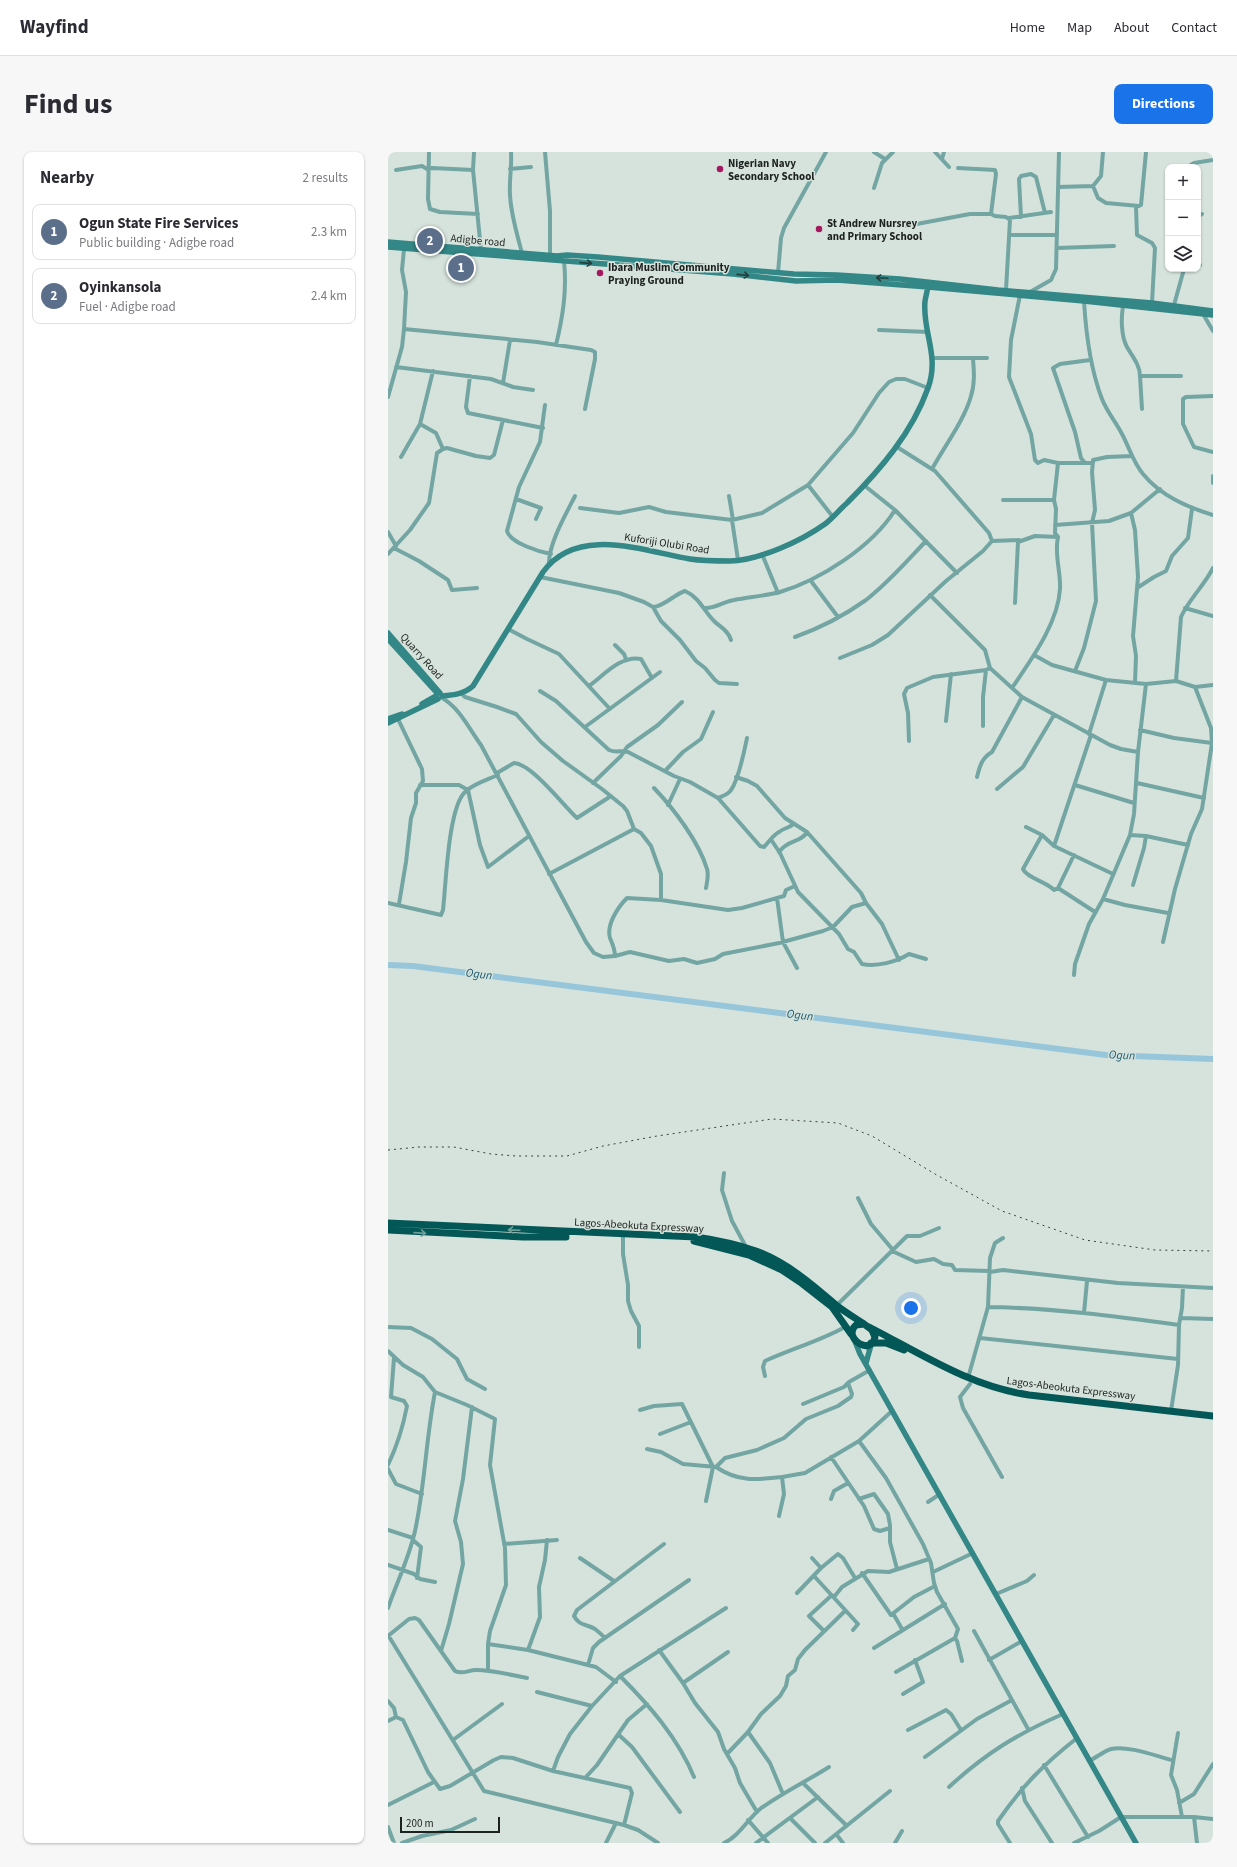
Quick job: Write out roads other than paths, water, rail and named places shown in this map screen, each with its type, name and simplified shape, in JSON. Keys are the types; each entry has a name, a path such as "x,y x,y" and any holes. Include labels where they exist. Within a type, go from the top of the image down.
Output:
{"highway":[{"name":"Lagos-Abeokuta Expressway","path":"388,1224 451,1231"},
{"name":"Lagos-Abeokuta Expressway","path":"388,1230 696,1237 721,1241 766,1255 788,1267 866,1326 969,1381 1013,1392 1213,1416"},
{"name":"Lagos-Abeokuta Expressway","path":"468,1231 523,1237 624,1236 696,1241 761,1260 793,1277 835,1310 853,1337"},
{"path":"856,1325 866,1326 875,1337 873,1343 864,1346 853,1337 852,1331 856,1325"},
{"name":"Lagos-Abeokuta Expressway","path":"871,1344 886,1343 897,1346 994,1393 1020,1398 1213,1421"}],"main road":[{"name":"Adigbe road","path":"388,242 479,252"},
{"name":"Adigbe road","path":"388,247 404,249 567,255 837,277"},
{"path":"479,252 564,261 776,279 837,277 900,279 1020,295 1213,315"},
{"path":"837,277 928,287 1006,290 1152,303 1213,311"},
{"name":"Kuforiji Olubi Road","path":"439,696 467,691 478,680 549,563 559,555 583,546 596,544 627,547 692,559 738,560 762,554 810,533 833,517 865,486 897,448 916,416 928,388 933,358 928,332 925,302 928,287"},
{"name":"Quarry Road","path":"388,633 439,696"},
{"name":"Quarry Road","path":"388,639 439,696"},
{"path":"388,719 439,696"},
{"path":"388,723 398,720 439,696"},
{"path":"853,1337 855,1345 1121,1817 1133,1842"},
{"path":"866,1364 871,1344"}],"street":[{"path":"429,152 428,199 430,209 440,212 478,214"},
{"path":"474,152 473,170 478,214 479,252"},
{"path":"511,152 512,164 510,169 512,212 522,253"},
{"path":"546,152 550,211 550,255"},
{"path":"778,273 781,238 784,228 826,152"},
{"path":"874,152 885,160"},
{"path":"874,188 885,160 893,152"},
{"path":"935,152 949,167"},
{"path":"942,159 944,152"},
{"path":"1030,292 1051,280 1056,269 1059,152"},
{"path":"1093,186 1100,176 1103,152"},
{"path":"1093,186 1102,201 1106,203 1136,207 1141,205 1146,152"},
{"path":"1192,164 1213,160"},
{"path":"396,170 422,166 427,169 473,170"},
{"path":"510,169 531,167"},
{"path":"958,168 995,170 996,174 991,214"},
{"path":"1021,217 1019,179 1021,176 1031,174 1036,177 1045,213"},
{"path":"1058,187 1093,186"},
{"path":"1136,207 1137,235 1152,243 1155,248 1152,303"},
{"path":"906,226 970,214 991,214 1009,218 1051,212"},
{"path":"1006,290 1010,235 1009,218"},
{"path":"1010,235 1057,235"},
{"path":"1057,248 1114,246"},
{"path":"388,397 402,347 404,329 406,292 402,270 404,249"},
{"path":"556,345 563,317 565,298 564,261"},
{"path":"1174,305 1183,272"},
{"path":"1020,295 1011,340 1009,377 1031,434 1035,460 1038,463 1044,460 1058,463 1093,463 1093,460 1107,457 1132,456"},
{"path":"1084,301 1086,333 1090,360 1102,400 1122,433 1132,456 1143,474 1180,504 1213,515"},
{"path":"1123,306 1121,318 1124,336 1127,347 1132,353 1140,372 1142,409"},
{"path":"1203,314 1213,331"},
{"path":"404,329 591,350 595,352 594,355 596,359 586,410"},
{"path":"879,330 928,332"},
{"path":"503,384 510,340"},
{"path":"933,358 987,358"},
{"path":"932,469 972,396 974,383 973,359"},
{"path":"1085,463 1081,458 1075,432 1053,368 1060,364 1090,360"},
{"path":"396,367 491,379 513,387 533,390"},
{"path":"401,457 420,424 433,372"},
{"path":"470,376 466,408 468,414 543,428"},
{"path":"1140,376 1181,376"},
{"path":"580,508 619,513 649,507 666,512 733,520 762,513 808,485 853,432 888,382 896,379 905,379 928,388"},
{"path":"1213,396 1186,397 1183,398 1182,404 1184,409 1183,424 1194,447 1213,452"},
{"path":"545,405 543,428 538,449 519,487 508,533 532,549 551,554"},
{"path":"388,554 410,530 429,503 437,453 443,449 490,458 494,455 503,420"},
{"path":"420,424 436,433 443,449"},
{"path":"897,448 932,469 989,533 992,541"},
{"path":"1075,671 1084,648 1096,601 1092,523 1095,510 1092,472 1093,460"},
{"path":"1012,688 1034,655 1050,626 1059,596 1058,537 1054,533 1056,510 1054,500 1058,463"},
{"path":"1213,476 1213,483"},
{"path":"808,485 833,517"},
{"path":"865,486 895,510 957,573"},
{"path":"1055,525 1109,521 1131,513 1160,489"},
{"path":"549,563 552,545 575,496"},
{"path":"729,496 738,560"},
{"path":"516,499 541,508 536,519"},
{"path":"1003,500 1054,500"},
{"path":"1137,588 1166,571 1172,556 1188,538 1192,509"},
{"path":"705,608 730,600 778,593 811,580 842,562 862,546 884,525 895,510"},
{"path":"1131,513 1136,545 1137,588 1133,636 1136,656 1136,683"},
{"path":"388,532 394,547 448,580 451,589 477,588"},
{"path":"1018,542 1035,536 1058,537"},
{"path":"840,658 872,645 880,640 930,595 983,551 992,541 1019,540 1018,542"},
{"path":"795,636 808,632 838,617 867,599 926,541"},
{"path":"1015,603 1018,542"},
{"path":"762,554 778,593"},
{"path":"1176,681 1181,617 1185,608 1198,592 1213,568"},
{"path":"540,577 619,593 644,602 653,607 661,621 680,640 696,662 705,668 719,683 737,684"},
{"path":"811,580 838,617"},
{"path":"653,607 658,606 675,595 685,591 695,596 705,608 712,620 722,627 731,640"},
{"path":"930,595 985,650 990,668 1022,697 1121,749 1138,752"},
{"path":"1185,608 1213,616"},
{"path":"508,629 559,654 610,709"},
{"path":"615,645 624,654 626,659"},
{"path":"1034,655 1052,665 1106,680 1146,684 1176,681 1195,687 1213,685"},
{"path":"589,686 626,659 641,659 652,678"},
{"path":"909,741 908,713 904,694 910,685 951,674 986,670 990,668"},
{"path":"983,726 982,697 986,670"},
{"path":"584,727 660,672"},
{"path":"946,721 951,674"},
{"path":"1054,846 1075,785 1106,680"},
{"path":"1074,975 1075,964 1080,955 1086,931 1103,899 1130,834 1137,783 1140,730 1146,684"},
{"path":"1163,942 1168,913 1188,845 1202,809 1212,743 1212,728 1195,687"},
{"path":"540,691 556,701 609,750 615,753 624,751 680,779 690,782 718,798 760,846 764,847 778,832 794,824"},
{"path":"461,693 465,697 497,706 516,714 552,752 576,772 611,796 627,811 634,829 641,833 651,846 661,874 661,900"},
{"path":"439,696 447,701 460,716 481,745 590,949 598,956 615,956 630,952 669,961 684,959 697,963 715,959 723,954 783,942 833,927 852,908 866,904"},
{"path":"977,777 981,762 992,752 1022,697"},
{"path":"593,783 624,751 635,741 658,725 682,702"},
{"path":"665,771 680,756 701,739 713,712"},
{"path":"996,789 1023,767 1054,715"},
{"path":"398,720 422,769 423,778 416,793 416,803 411,818 399,904"},
{"path":"1140,730 1174,738 1212,743"},
{"path":"718,798 732,790 742,760 747,738"},
{"path":"388,903 399,904 437,915 442,913 452,823 462,796 468,790 514,763 519,764 534,773 577,818 611,796"},
{"path":"736,777 757,786 785,818 807,832 861,893 866,904 882,924 899,960"},
{"path":"668,805 680,779"},
{"path":"1137,783 1204,798"},
{"path":"420,785 459,785 468,790 480,845 488,867 529,836"},
{"path":"1075,785 1134,803"},
{"path":"654,788 691,836 707,868 708,876 706,888"},
{"path":"1026,827 1042,835 1054,846 1113,874"},
{"path":"549,874 634,829"},
{"path":"779,852 783,846 805,836 807,832"},
{"path":"1130,834 1188,845"},
{"path":"1042,835 1024,866 1024,871 1054,890 1058,888 1095,912"},
{"path":"1133,885 1146,836"},
{"path":"772,840 798,892 833,927 848,949 854,952 862,964 899,960 909,954 926,959"},
{"path":"1058,888 1074,855"},
{"path":"615,956 615,947 610,938 613,918 625,900 629,897 728,910 742,908 784,896 786,890 795,886"},
{"path":"777,898 783,942 797,968"},
{"path":"1103,899 1125,905 1168,913"},
{"path":"724,1173 725,1178 722,1190 732,1221 746,1248"},
{"path":"858,1198 870,1224 892,1251 916,1262 934,1259 943,1264 952,1265 955,1270 1003,1270 1087,1281 1213,1288"},
{"path":"837,1305 892,1251 897,1243 907,1236 920,1236 939,1228"},
{"path":"624,1236 623,1254 628,1285 628,1300 630,1311 639,1326 639,1347"},
{"path":"1002,1477 963,1408 960,1397 969,1381 988,1307 990,1258 995,1243 1003,1238"},
{"path":"1084,1313 1087,1281"},
{"path":"1171,1412 1178,1365 1179,1325 1183,1287"},
{"path":"988,1307 1028,1308 1084,1313 1179,1325"},
{"path":"1180,1318 1213,1319"},
{"path":"388,1327 411,1328 432,1339 457,1359 467,1379 485,1389"},
{"path":"765,1376 763,1367 765,1361 845,1327"},
{"path":"980,1338 1178,1359"},
{"path":"388,1351 394,1358 423,1377 435,1392 496,1419 490,1465 504,1544 506,1585 490,1631 488,1644 488,1671"},
{"path":"388,1465 395,1451 404,1425 407,1406 404,1401 391,1397 394,1358"},
{"path":"803,1404 844,1387 870,1370"},
{"path":"706,1501 715,1467 725,1458 757,1450 784,1438 806,1420 838,1406 847,1400 852,1394 848,1383"},
{"path":"388,1608 404,1571 413,1539 422,1494 429,1425 435,1392"},
{"path":"640,1410 654,1406 682,1404 715,1467"},
{"path":"441,1651 463,1564 461,1542 455,1521 463,1479 472,1408"},
{"path":"647,1449 661,1452 683,1464 715,1467 746,1480 782,1477 805,1473 859,1441 892,1411"},
{"path":"660,1434 691,1422"},
{"path":"859,1441 886,1478 923,1544 933,1572 935,1586 958,1629 954,1638 896,1672"},
{"path":"831,1457 859,1499 876,1531 880,1532 890,1528"},
{"path":"388,1469 396,1484 422,1494"},
{"path":"779,1516 784,1494 782,1477"},
{"path":"831,1499 834,1491 848,1483"},
{"path":"859,1499 872,1494 876,1495 888,1514 890,1542 897,1569"},
{"path":"928,1502 940,1494"},
{"path":"388,1530 413,1539 421,1546 417,1578"},
{"path":"528,1650 540,1617 539,1587 545,1560 547,1540"},
{"path":"504,1544 556,1540"},
{"path":"605,1638 594,1628 582,1624 576,1620 574,1616 577,1610 664,1544"},
{"path":"933,1572 973,1553"},
{"path":"797,1593 821,1568 839,1554 854,1578"},
{"path":"580,1558 614,1581"},
{"path":"812,1558 821,1568"},
{"path":"824,1631 809,1616 854,1578 868,1571 884,1572 929,1559"},
{"path":"388,1565 414,1574 417,1578 435,1582"},
{"path":"862,1573 891,1615 894,1615 902,1629"},
{"path":"996,1594 1027,1581 1034,1575"},
{"path":"814,1576 858,1624 853,1630"},
{"path":"588,1665 593,1648 605,1638 689,1580"},
{"path":"891,1615 914,1597 935,1586"},
{"path":"874,1648 902,1629 945,1604"},
{"path":"553,1771 558,1757 570,1734 592,1706 620,1676 726,1608"},
{"path":"727,1754 748,1732 761,1714 780,1696 786,1686 788,1676 795,1670 799,1658 845,1611"},
{"path":"527,1678 488,1671 474,1670 459,1673 450,1666 419,1620 415,1618 409,1620 388,1635 484,1792 624,1825 638,1830 658,1843"},
{"path":"974,1631 1028,1729"},
{"path":"954,1638 957,1641 962,1661"},
{"path":"989,1660 1022,1641"},
{"path":"488,1644 528,1650 588,1665 602,1670 616,1682"},
{"path":"659,1650 683,1683 699,1709 718,1732 727,1754 735,1768 740,1783 757,1812"},
{"path":"683,1683 728,1652"},
{"path":"904,1694 923,1682 915,1660"},
{"path":"620,1676 647,1704 676,1742 694,1777"},
{"path":"537,1692 592,1706"},
{"path":"926,1757 981,1716 1012,1700"},
{"path":"388,1701 394,1708 396,1717"},
{"path":"453,1740 502,1704"},
{"path":"585,1778 597,1765 628,1720 647,1704"},
{"path":"908,1730 946,1710 951,1714 961,1730"},
{"path":"949,1787 991,1752 1028,1729 1063,1714"},
{"path":"388,1721 396,1717"},
{"path":"396,1717 400,1718 405,1725 416,1750 434,1782 440,1789 444,1789 494,1760 506,1757 553,1771 626,1787 632,1790 624,1825"},
{"path":"748,1732 770,1763 783,1794"},
{"path":"1178,1733 1172,1760 1172,1780 1177,1790 1182,1817"},
{"path":"619,1735 632,1748 680,1812"},
{"path":"1010,1843 998,1823 1022,1788 1044,1765 1076,1738"},
{"path":"1089,1761 1107,1751 1114,1749 1149,1753 1172,1760"},
{"path":"1180,1803 1194,1794 1213,1764"},
{"path":"1044,1765 1088,1837"},
{"path":"724,1843 732,1838 757,1812 783,1794 830,1767"},
{"path":"388,1805 434,1782"},
{"path":"803,1783 846,1825"},
{"path":"1022,1788 1025,1801 1052,1843"},
{"path":"825,1843 890,1791"},
{"path":"756,1843 818,1797"},
{"path":"1074,1843 1082,1842 1121,1817 1194,1817 1213,1819"},
{"path":"1194,1817 1197,1843"},
{"path":"790,1818 815,1843"},
{"path":"402,1843 422,1836 451,1830 475,1819"},
{"path":"748,1820 768,1843"},
{"path":"606,1843 616,1823"},
{"path":"388,1827 394,1843"},
{"path":"895,1843 902,1831"},
{"path":"836,1834 843,1843"}],"waterway":[{"name":"Ogun","path":"388,965 413,966 1106,1055 1213,1059"}],"railway":[{"path":"388,1150 419,1147 454,1147 491,1154 516,1156 567,1156 603,1146 657,1136 772,1119 838,1123 872,1136 935,1174 1002,1211 1085,1240 1155,1250 1213,1251"}],"place":[{"name":"Nigerian Navy Secondary School","path":"720,169"},
{"name":"St Andrew Nursrey and Primary School","path":"819,229"},
{"name":"Oyinkansola","path":"430,241"},
{"name":"Ogun State Fire Services","path":"461,268"},
{"name":"Ibara Muslim Community Praying Ground","path":"600,273"}]}
